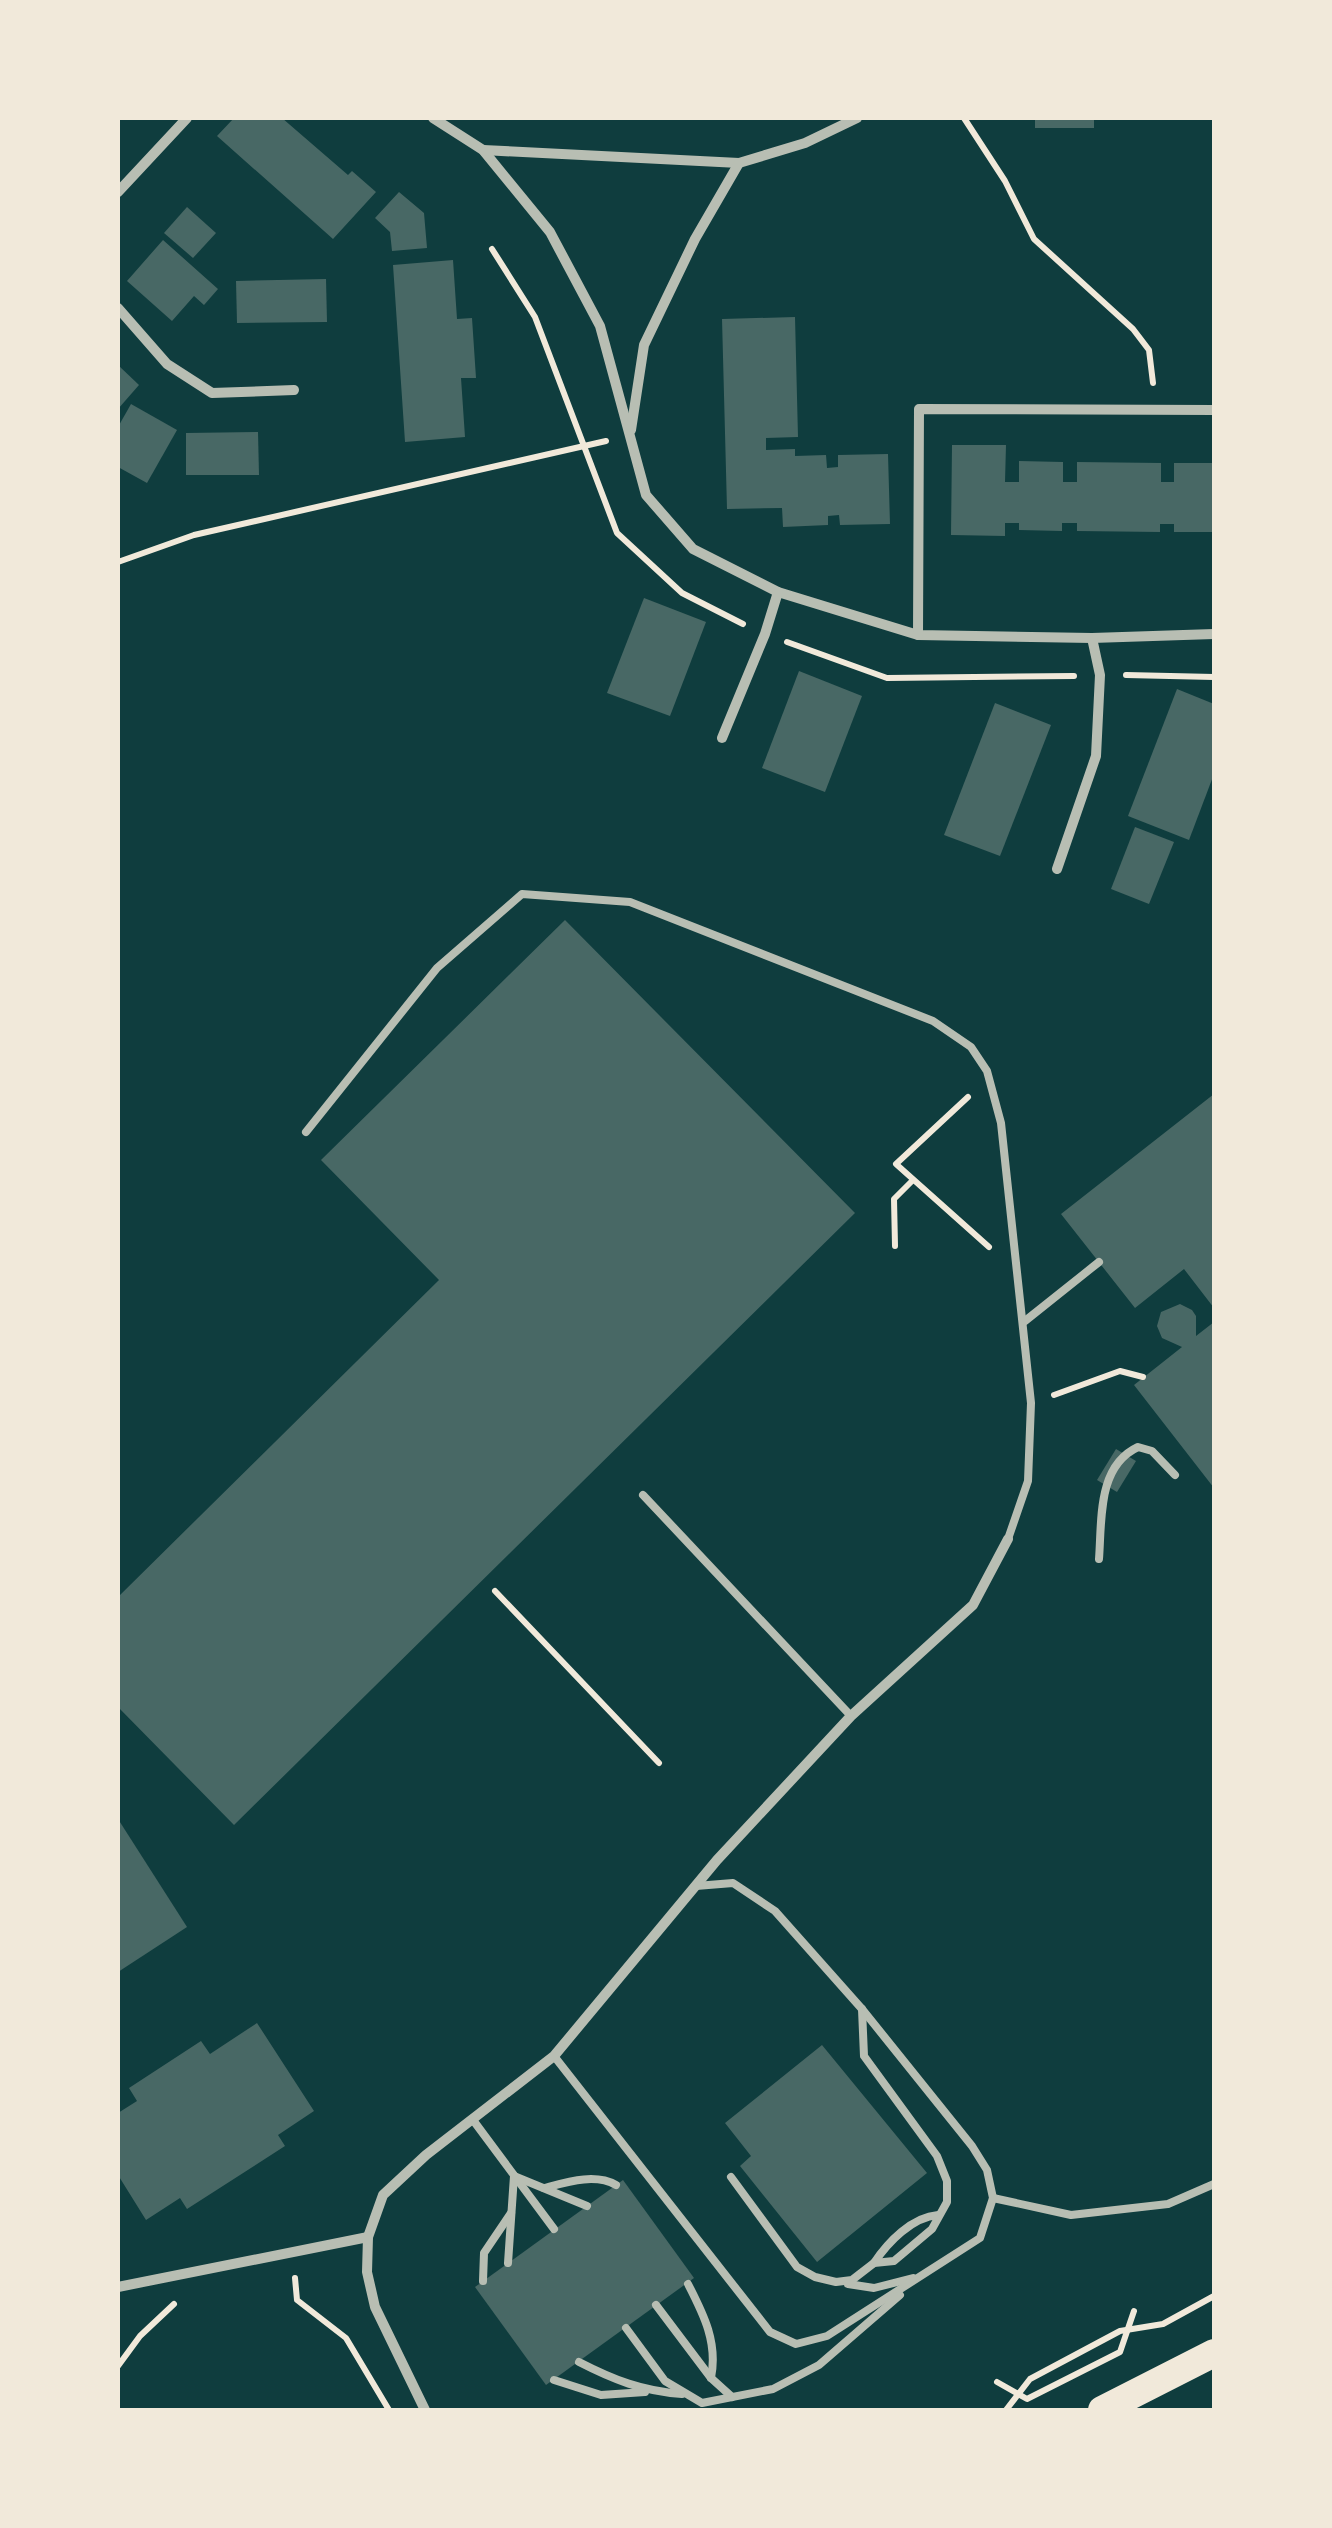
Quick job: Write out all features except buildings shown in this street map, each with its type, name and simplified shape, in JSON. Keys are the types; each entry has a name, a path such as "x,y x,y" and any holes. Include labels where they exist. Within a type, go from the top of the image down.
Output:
{"highway":[{"path":"1102,2410 1214,2354"}],"street":[{"path":"118,192 187,118"},
{"path":"433,118 482,150 550,232 600,326 646,495 694,549 778,592 918,635 1092,638 1214,634"},
{"path":"482,150 739,164 805,143 849,119"},
{"path":"630,436 644,346 695,238 739,164"},
{"path":"118,308 167,364 212,393 294,390"},
{"path":"918,635 918,409 1214,410"},
{"path":"722,738 778,592"},
{"path":"1056,869 1096,756 1100,675 1092,638"},
{"path":"425,2410 375,2308 366,2272 368,2237 383,2195 426,2155 554,2056 696,1886 851,1716 973,1606 1008,1539"},
{"path":"118,2287 368,2237"}],"lane":[{"path":"306,1132 437,968 522,894 630,902 934,1022 971,1047 987,1071 1001,1123 1031,1403 1028,1481 1008,1539"},
{"path":"1024,1322 1099,1262"},
{"path":"1098,1559 1105,1485 1123,1454 1138,1446 1152,1451 1175,1475"},
{"path":"643,1495 851,1716"},
{"path":"554,2056 770,2332 796,2344 826,2336 980,2238 994,2198 987,2170 862,2009 776,1911 733,1883 696,1886"},
{"path":"862,2009 864,2056 937,2156 947,2181 947,2202 932,2230 894,2261 874,2263"},
{"path":"474,2120 554,2230"},
{"path":"514,2176 586,2206"},
{"path":"508,2263 514,2176"},
{"path":"731,2177 798,2267 815,2277 874,2288 922,2275"},
{"path":"544,2188 605,2179 616,2185"},
{"path":"994,2198 1071,2215 1168,2204 1214,2184"},
{"path":"484,2281 484,2252 511,2212"},
{"path":"836,2282 852,2280 874,2263 884,2247 924,2216 938,2215"},
{"path":"626,2328 665,2381 702,2403 773,2389 819,2365 922,2275"},
{"path":"688,2284 710,2332 715,2356 711,2378"},
{"path":"656,2305 711,2378 732,2397"},
{"path":"579,2362 616,2381 650,2392"},
{"path":"554,2380 601,2395 686,2394"}],"path":[{"path":"964,118 1034,238 1133,328 1149,350 1156,409"},
{"path":"492,249 535,316 586,446"},
{"path":"118,562 194,535 630,436"},
{"path":"991,1085 970,1094 896,1164 989,1247 1017,1255"},
{"path":"895,1246 894,1199 914,1180"},
{"path":"1031,1403 1120,1371 1143,1377"},
{"path":"495,1591 659,1763"},
{"path":"293,2252 297,2300 346,2338 389,2410"},
{"path":"118,2366 150,2326 222,2265"},
{"path":"1006,2410 1030,2379 1127,2330 1164,2324 1214,2296"},
{"path":"997,2382 1028,2399 1120,2352 1134,2311"}]}
